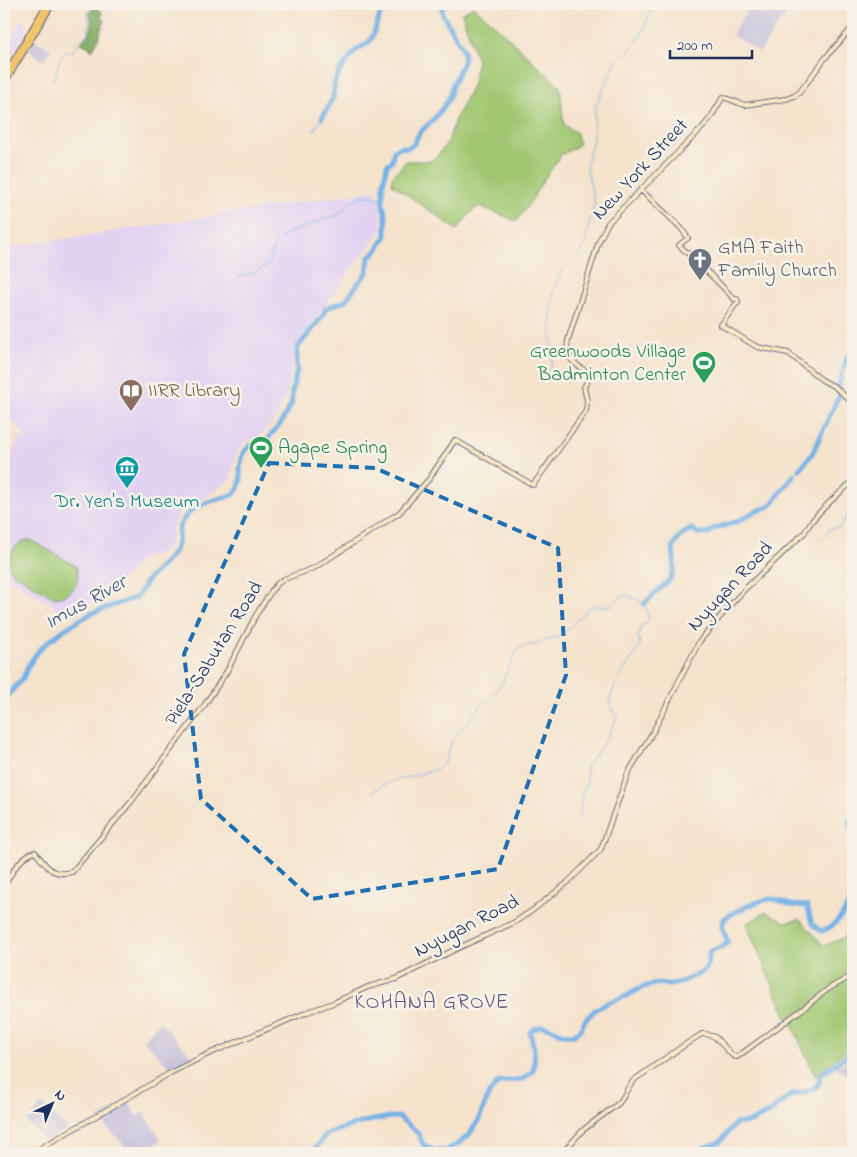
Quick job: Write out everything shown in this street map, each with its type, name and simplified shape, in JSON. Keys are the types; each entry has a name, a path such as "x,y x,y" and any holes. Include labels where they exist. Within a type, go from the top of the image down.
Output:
{"main road":[{"path":"4,77 47,4"},
{"path":"4,84 52,4"}],"street":[{"name":"New York Street","path":"533,485 586,411 587,401 584,387 591,374 571,360 567,349 568,340 603,231 614,216 711,118 724,97 745,105 786,99 794,96 802,89 826,57 853,27"},
{"path":"641,190 688,238 679,244 735,302 721,325 757,347 788,353 824,378 853,403"},
{"name":"Piela-Sabutan Road","path":"4,886 14,870 28,854 35,852 55,873 72,872 131,802 204,706 226,671 256,615 278,583 314,568 398,513 429,479 455,440 533,485"},
{"name":"Nyugan Road","path":"32,1153 197,1059 368,987 396,979 516,922 567,883 601,849 628,773 654,730 699,642 746,588 805,532 807,526 814,518 853,481"},
{"path":"853,925 850,931 853,949"},
{"path":"562,1153 583,1130 619,1103 634,1080 702,1034 715,1036 732,1056 737,1058 828,989 853,974"}],"highlighted area":[{"path":"269,463 375,468 558,548 566,675 498,869 312,899 201,799 184,654"}],"shaded area":[{"path":"751,4 796,4 779,23 760,52 732,35"},
{"path":"23,18 27,30 4,71 4,49"},
{"path":"35,40 51,50 44,61 28,50"},
{"path":"376,190 381,209 381,231 296,346 285,400 275,419 262,434 246,441 238,449 231,479 179,513 168,548 161,553 144,557 108,594 62,618 53,605 4,576 4,554 12,544 4,539 4,474 19,437 23,437 24,432 9,418 4,410 4,248"},
{"path":"160,1022 193,1057 171,1069 144,1040"},
{"path":"853,1059 853,1079 836,1067"},
{"path":"128,1101 137,1116 144,1112 161,1141 135,1153 131,1153 98,1118"},
{"path":"42,1104 68,1129 47,1141 26,1122"}],"green space":[{"path":"95,6 103,13 101,18 105,21 92,51 81,43 91,30 90,12"},
{"path":"473,6 560,87 564,125 577,133 579,145 561,155 517,221 479,206 470,213 457,230 392,184 392,177 406,161 431,161 448,142 454,122 472,86 477,61 462,13"},
{"path":"27,540 31,540 76,566 78,578 74,588 66,595 55,598 11,572 9,562 14,549"},
{"path":"766,912 785,922 800,919 824,946 853,934 853,1047 815,1076 789,1018 787,1018 746,924"}],"waterway":[{"path":"51,81 54,79 59,61 66,51 73,51 88,33 90,25 88,12 94,4"},
{"path":"322,118 333,98 335,81 340,71 356,50 368,43 372,38 381,12 379,4"},
{"name":"Imus River","path":"4,700 23,678 28,666 39,650 50,640 92,613 137,597 148,579 175,551 179,527 185,517 193,509 208,502 233,495 238,489 241,480 240,469 243,453 250,446 266,441 281,423 292,403 298,347 323,316 326,308 345,301 367,272 369,258 386,236 383,185 387,165 392,161 394,150 413,145 420,132 433,120 449,98 464,55 443,15 442,9 444,4"},
{"path":"576,260 586,243 595,204 586,166 593,140 595,107 615,63 628,52 641,36 654,4"},
{"path":"314,131 321,119"},
{"path":"239,277 254,273 268,265 274,246 286,234 342,213 351,201 365,195 383,199"},
{"path":"547,379 552,363 551,325 555,285 559,275 566,268"},
{"path":"799,470 812,454 839,396 839,385 847,357 853,352"},
{"path":"644,604 670,579 674,569 673,547 680,536 692,529 698,533 708,534 713,529 739,521 752,513 770,506 794,475"},
{"path":"819,538 822,538 827,531 841,526 853,506"},
{"path":"372,792 390,782 438,769 446,761 452,741 502,683 514,656 520,648 561,636 590,607 604,607 614,604 625,595 644,604 649,618 647,623 642,625 638,636 640,644 617,682 611,697 610,706 617,718 606,740 586,767 587,783 583,788 581,797 580,817"},
{"path":"845,682 853,676"},
{"path":"853,815 850,823 853,834"},
{"path":"308,1153 316,1148 325,1135 352,1125 390,1117 399,1117 418,1133 423,1144 433,1150 445,1151 469,1135 478,1121 490,1092 499,1082 523,1079 533,1071 534,1052 530,1032 536,1028 541,1026 547,1027 566,1035 572,1035 580,1031 585,1020 596,1009 607,1003 643,987 659,983 668,985 679,983 701,973 707,967 710,951 721,948 728,942 722,927 724,919 754,903 772,899 791,905 807,906 812,923 822,931 837,922 845,912 853,896"},
{"path":"698,1153 702,1148 720,1142 735,1124 751,1122 771,1112 791,1095 815,1088 820,1081 819,1076 853,1052"}],"place":[{"name":"GMA Faith Family Church","path":"700,281"},
{"name":"Greenwoods Village Badminton Center","path":"704,384"},
{"name":"IIRR Library","path":"131,412"},
{"name":"Agape Spring","path":"261,469"},
{"name":"Dr. Yen's Museum","path":"127,489"}],"district":[{"name":"KOHANA GROVE","path":"432,1003"}]}
